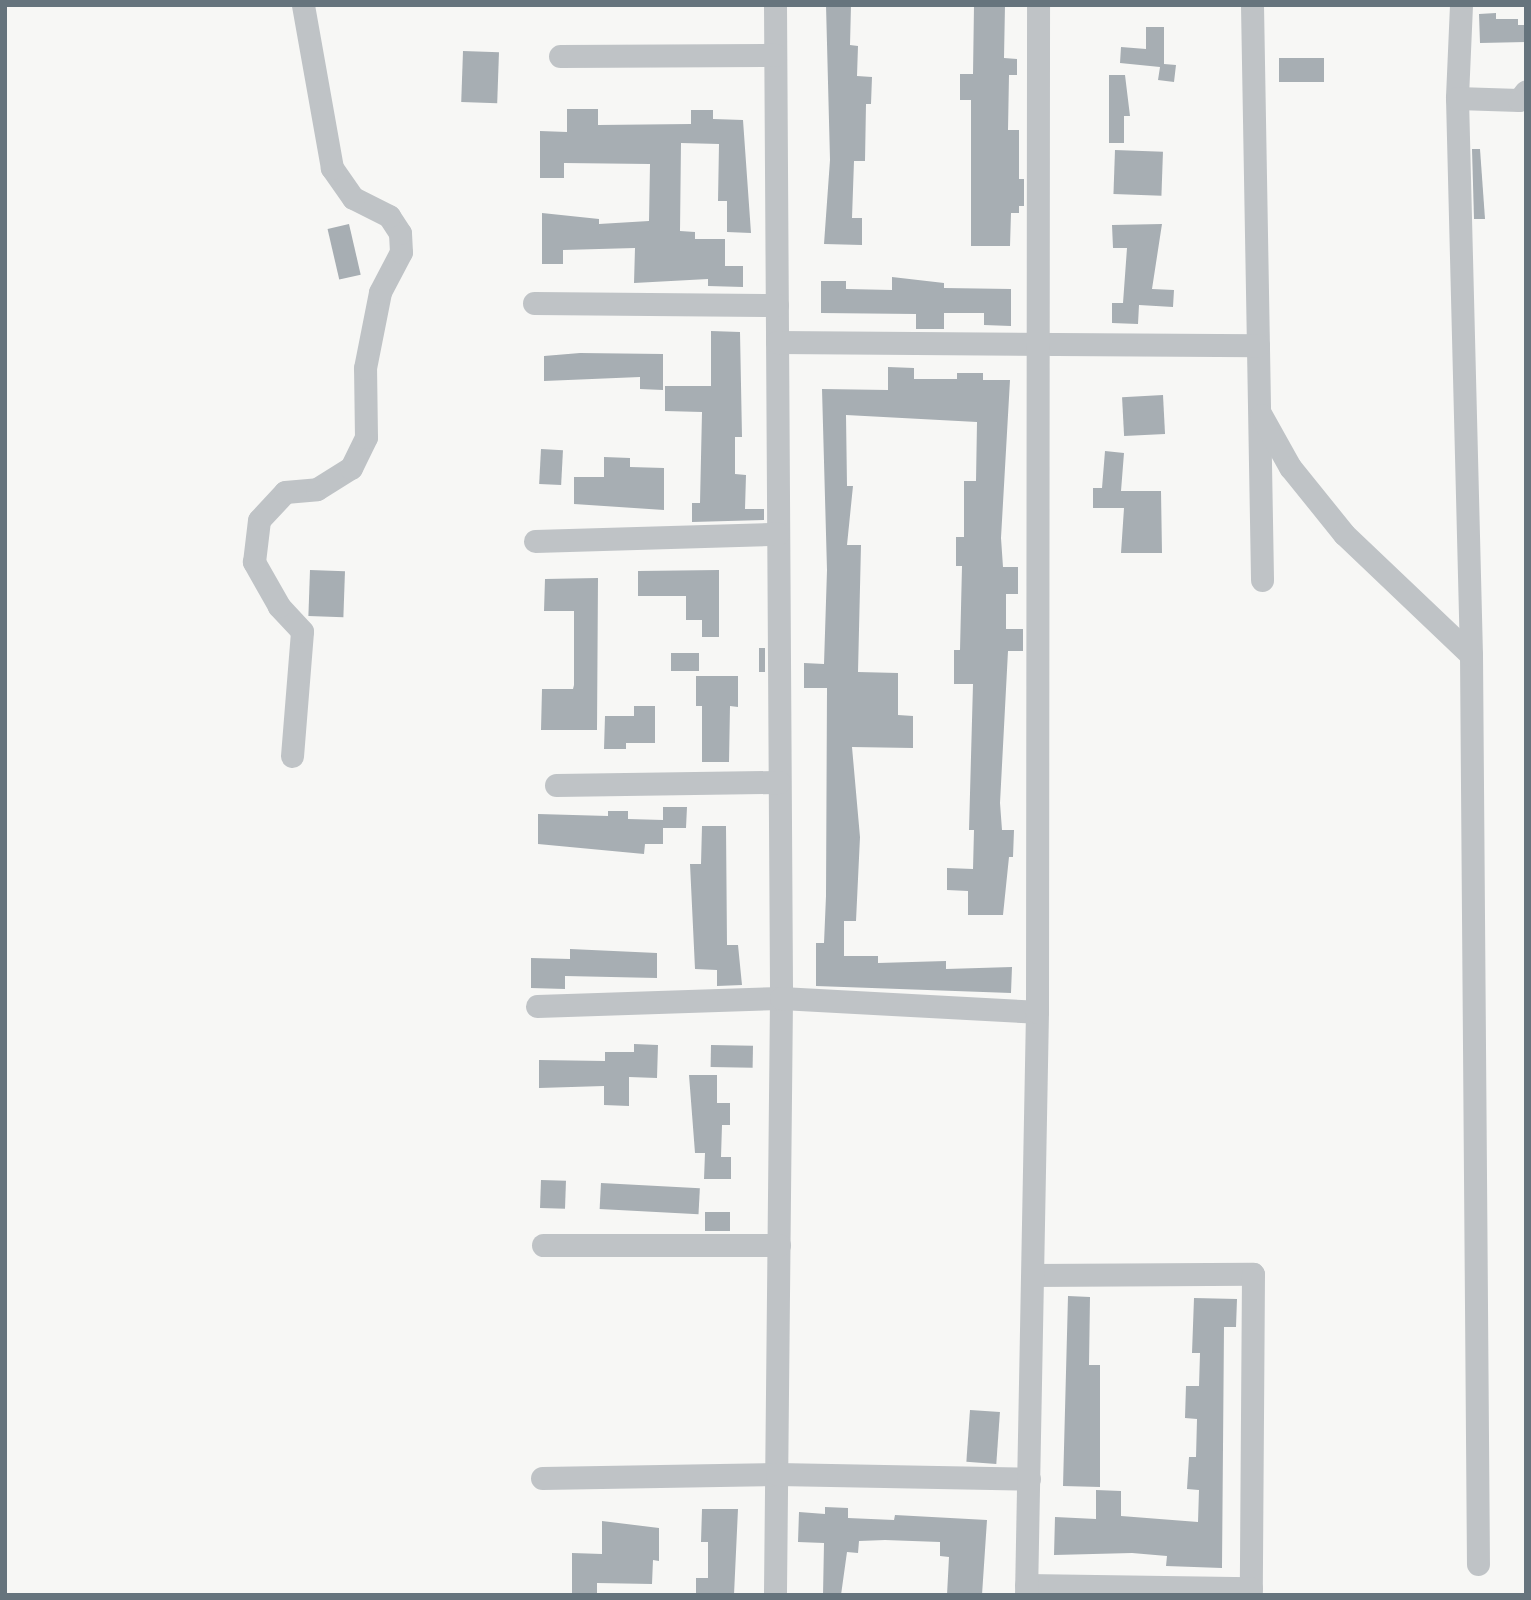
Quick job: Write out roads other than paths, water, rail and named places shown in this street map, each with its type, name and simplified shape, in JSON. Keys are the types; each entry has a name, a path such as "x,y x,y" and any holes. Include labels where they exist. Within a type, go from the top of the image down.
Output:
{"street":[{"path":"292,756 302,631 279,606 254,562 259,520 285,492 317,489 351,468 366,438 365,368 380,292 401,252 400,233 389,216 352,198 332,168 303,5"},
{"path":"775,5 780,998 775,1595"},
{"path":"1033,1275 1253,1274 1251,1591 1026,1590 1037,1012 1038,5"},
{"path":"1252,5 1262,580"},
{"path":"1461,5 1457,97 1471,655 1478,1564"},
{"path":"561,56 775,55"},
{"path":"1457,97 1519,100 1526,91"},
{"path":"534,303 777,306"},
{"path":"777,342 1258,345"},
{"path":"1259,412 1290,467 1344,534 1471,655"},
{"path":"535,541 778,534"},
{"path":"556,785 779,782"},
{"path":"537,1006 780,998 1037,1012"},
{"path":"543,1245 779,1245"},
{"path":"542,1478 776,1474 1029,1479"}]}
